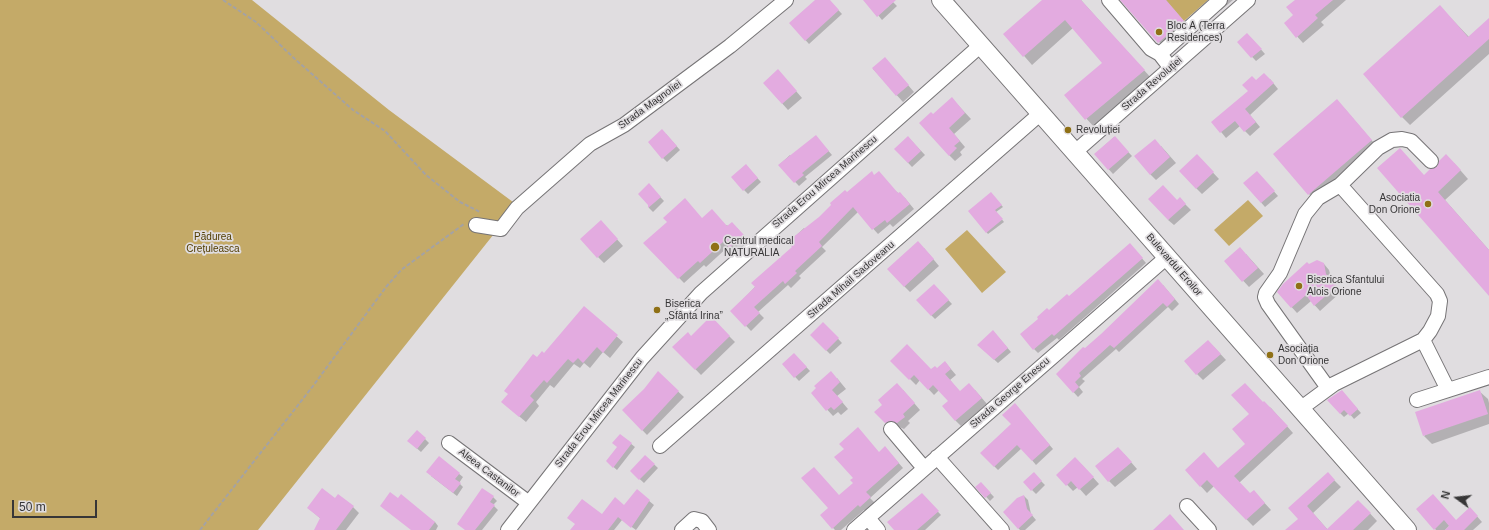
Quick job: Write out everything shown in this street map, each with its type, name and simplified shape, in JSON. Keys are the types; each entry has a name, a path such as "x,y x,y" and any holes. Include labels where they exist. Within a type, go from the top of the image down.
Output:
{"main road":[{"name":"Bulevardul Eroilor","path":"941,0 1407,530"}],"street":[{"name":"Strada Magnoliei","path":"473,221 501,229 517,208 590,144 624,126 730,46 786,0"},
{"path":"1109,0 1151,49 1160,54 1170,67"},
{"path":"1160,54 1220,0"},
{"name":"Strada Revoluției","path":"1075,152 1248,0"},
{"name":"Strada Erou Mircea Marinescu","path":"508,530 642,358 701,293 981,45"},
{"name":"Strada Mihail Sadoveanu","path":"660,446 1041,113"},
{"path":"1328,388 1265,297 1269,286 1280,273 1305,214 1318,198 1340,185 1378,148 1392,140 1402,139 1411,141 1431,161"},
{"path":"1300,409 1328,388 1423,340 1438,316 1440,301 1437,294 1340,185"},
{"name":"Strada George Enescu","path":"854,530 1167,257"},
{"path":"1423,340 1448,390"},
{"path":"1417,400 1489,376"},
{"path":"891,429 924,468"},
{"name":"Aleea Castanilor","path":"449,443 529,503"},
{"path":"937,457 1002,530"},
{"path":"1187,506 1209,530"},
{"path":"682,530 694,518 702,522 709,530"},
{"path":"868,518 878,530"}],"path":[{"path":"200,530 313,386 386,286 401,270 473,221 482,213 460,202 426,175 385,131 353,110 296,60 256,22 223,0"}],"green space":[{"name":"Pădurea Crețuleasca","path":"0,0 252,0 389,110 517,205 258,530 0,530"},
{"path":"1166,0 1208,0 1184,21"},
{"path":"1248,200 1263,216 1229,246 1214,230"},
{"path":"967,230 1006,272 982,293 945,249"}],"building":[{"path":"815,0 830,0 839,10 805,41 789,23"},
{"path":"863,0 896,0 877,17"},
{"path":"1042,0 1081,0 1145,70 1085,120 1064,95 1102,63 1065,20 1023,57 1003,34"},
{"name":"Bloc A (Terra Residences)","path":"1120,0 1166,0 1184,21 1158,43"},
{"path":"1295,0 1333,0 1315,15 1318,18 1296,38 1284,23 1293,15 1286,7"},
{"path":"1440,5 1468,37 1489,18 1489,39 1401,118 1363,74"},
{"path":"1247,33 1262,49 1251,58 1237,42"},
{"path":"885,57 909,85 896,96 872,68"},
{"path":"778,69 797,91 782,104 763,83"},
{"path":"1264,73 1274,83 1245,109 1256,122 1244,132 1235,121 1220,133 1211,122 1248,91 1242,85 1252,76 1256,80"},
{"path":"952,97 965,113 949,128 960,141 954,146 957,148 949,156 919,123 931,112 933,114"},
{"path":"1337,99 1372,140 1308,195 1273,154"},
{"path":"662,129 677,146 662,159 648,142"},
{"path":"816,135 829,151 802,173 804,175 794,183 778,165"},
{"path":"908,136 921,151 908,163 894,149"},
{"path":"1115,136 1129,152 1108,170 1094,154"},
{"path":"1155,139 1170,157 1150,175 1134,156"},
{"name":"Asociatia Don Orione","path":"1400,148 1424,175 1430,169 1437,167 1439,161 1446,154 1461,170 1438,192 1489,250 1489,296 1377,168"},
{"path":"1197,154 1214,172 1196,189 1179,171"},
{"path":"746,164 758,178 743,191 731,177"},
{"path":"872,171 874,175 879,171 898,193 900,192 910,204 887,223 885,220 872,230 853,207 819,242 822,246 795,271 797,273 785,284 783,281 754,307 760,313 745,327 730,311 755,287 751,283 792,247 787,242 819,217 831,205 830,203 845,190 847,192"},
{"path":"1257,171 1275,191 1261,203 1243,183"},
{"path":"649,183 661,197 648,208 648,205 638,194"},
{"path":"1163,185 1177,200 1180,197 1186,204 1168,220 1148,199"},
{"path":"991,192 1002,205 995,210 1003,219 986,233 968,211"},
{"path":"685,198 702,218 712,209 727,226 732,222 744,235 729,248 724,241 700,263 698,261 678,279 643,243 667,222 663,218"},
{"path":"601,220 618,239 597,258 580,239"},
{"path":"918,241 934,259 904,287 887,269"},
{"path":"1130,243 1143,258 1054,336 1052,334 1033,350 1020,334 1038,319 1037,317 1047,308 1049,310 1067,294 1069,296"},
{"path":"1240,247 1258,268 1242,282 1224,261"},
{"name":"Biserica Sfantului Alois Orione","path":"1317,260 1324,263 1326,274 1337,286 1314,306 1306,295 1291,308 1277,292 1283,284 1307,262 1309,264"},
{"path":"1158,279 1175,299 1167,307 1163,303 1114,348 1110,345 1079,373 1081,376 1075,382 1079,387 1073,393 1056,374 1083,347 1085,348 1101,334"},
{"path":"934,284 949,300 931,316 916,300"},
{"path":"584,306 618,335 603,353 597,347 583,363 578,358 573,363 568,359 547,383 544,380 530,396 534,400 519,417 501,402 508,394 504,391 533,354 537,357 542,351 544,353"},
{"path":"711,316 730,336 695,370 672,347 688,332 691,336"},
{"path":"823,322 839,338 826,351 810,335"},
{"path":"993,330 1008,348 994,360 977,345"},
{"path":"1208,340 1221,354 1196,375 1184,361"},
{"path":"907,344 931,369 935,366 937,368 945,361 951,369 945,374 960,391 969,383 982,398 955,421 942,406 948,401 933,385 928,390 914,375 909,380 890,361"},
{"path":"794,353 807,367 794,378 782,364"},
{"path":"658,371 679,391 642,431 622,410 644,389"},
{"path":"831,371 840,382 832,390 843,402 834,410 831,407 826,411 811,393 816,388 814,386"},
{"path":"897,383 915,403 903,414 905,417 897,423 890,421 885,423 874,412 882,405 878,400"},
{"path":"1245,383 1288,426 1234,476 1250,493 1254,490 1265,503 1246,520 1207,480 1200,487 1185,470 1204,452 1218,468 1245,444 1232,429 1249,414 1231,395"},
{"path":"1342,390 1358,409 1350,416 1344,410 1340,414 1327,400"},
{"path":"1480,390 1488,414 1423,436 1415,412"},
{"path":"1015,403 1050,445 1032,461 1017,445 994,467 980,453 1011,424 1002,415"},
{"path":"858,427 879,452 885,446 899,463 866,492 871,497 860,507 858,505 832,529 820,515 828,508 801,478 814,467 839,495 853,483 850,480 853,478 834,457 844,449 839,444"},
{"path":"417,430 426,438 417,449 407,441"},
{"path":"620,434 632,443 613,468 606,461 617,447 612,443"},
{"path":"1118,447 1132,462 1108,482 1095,466"},
{"path":"645,455 655,464 639,480 630,471"},
{"path":"439,456 460,473 455,479 461,483 453,493 426,472"},
{"path":"1075,457 1094,477 1079,490 1071,481 1066,486 1056,475"},
{"path":"1034,472 1042,481 1031,491 1023,482"},
{"path":"1328,472 1335,480 1307,506 1327,529 1358,500 1371,513 1353,530 1285,530 1298,519 1288,508"},
{"path":"981,482 991,493 985,498 975,487"},
{"path":"322,488 335,498 338,494 354,506 336,530 314,530 320,518 307,508"},
{"path":"482,488 494,496 490,502 495,505 475,530 465,530 457,524"},
{"path":"637,489 650,500 631,528 618,517 608,530 570,530 575,524 567,518 582,499 602,514 615,497 624,505"},
{"path":"390,492 398,498 401,494 435,522 429,530 411,530 380,506"},
{"path":"922,493 939,511 917,530 894,530 887,522"},
{"path":"1433,494 1456,520 1470,507 1478,516 1464,530 1445,530 1449,526 1444,520 1434,530 1416,509"},
{"path":"1024,495 1027,509 1033,515 1018,529 1003,512 1017,498"},
{"path":"1170,514 1184,530 1153,530"}],"place":[{"name":"Bloc A (Terra Residences)","path":"1159,32"},
{"name":"Revoluției","path":"1068,130"},
{"name":"Asociatia Don Orione","path":"1428,204"},
{"name":"Centrul medical NATURALIA","path":"715,247"},
{"name":"Biserica Sfantului Alois Orione","path":"1299,286"},
{"name":"Biserica „Sfânta Irina”","path":"657,310"},
{"name":"Asociația Don Orione","path":"1270,355"}]}
